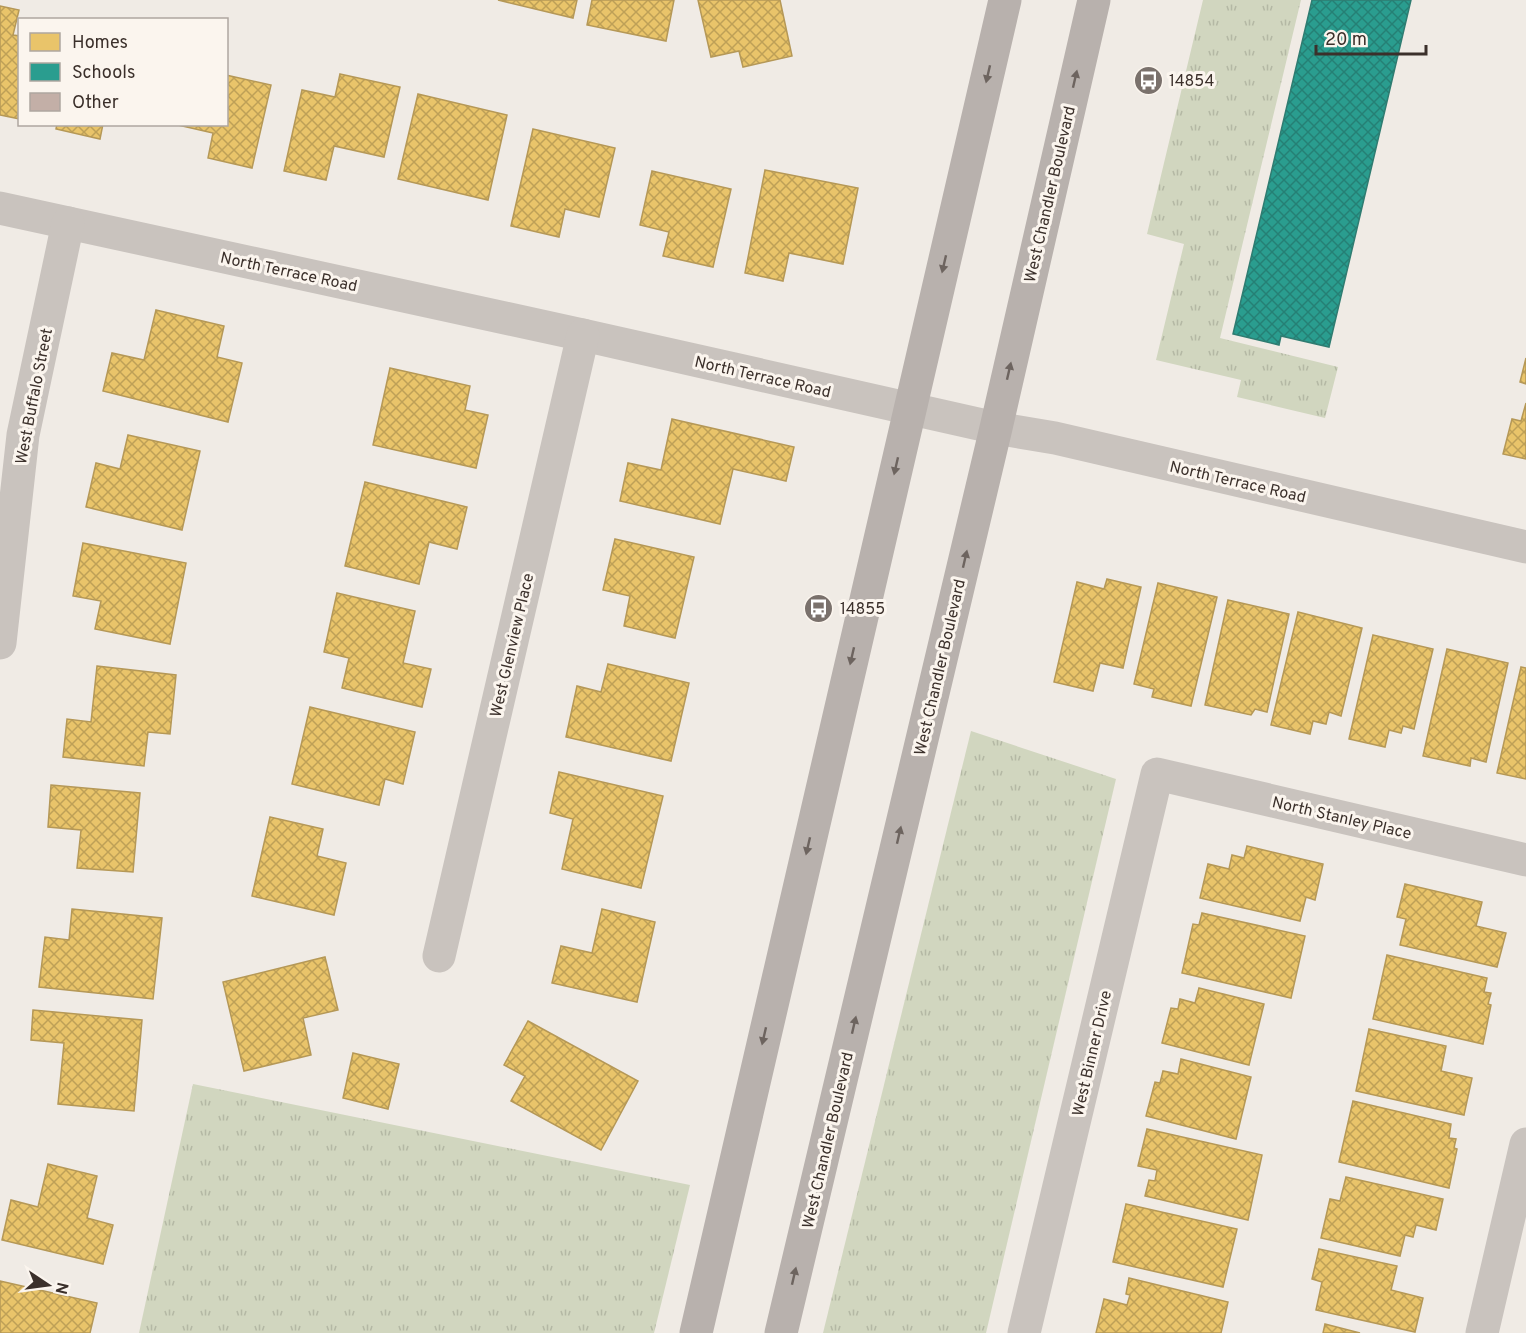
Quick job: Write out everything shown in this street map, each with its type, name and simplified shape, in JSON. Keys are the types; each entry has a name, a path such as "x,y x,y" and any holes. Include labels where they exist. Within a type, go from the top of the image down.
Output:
{"main road":[{"path":"696,1333 1005,0"},
{"name":"West Chandler Boulevard","path":"781,1333 996,428 1094,0"}],"street":[{"name":"North Terrace Road","path":"0,208 583,335 910,410 1055,438 1526,547"},
{"name":"West Buffalo Street","path":"0,643 23,435 69,223"},
{"name":"West Glenview Place","path":"439,956 583,335"},
{"name":"North Stanley Place","path":"1157,774 1526,860"},
{"name":"West Binner Drive","path":"1024,1333 1157,774"},
{"path":"1482,1333 1526,1144"}],"green space":[{"path":"1203,0 1301,0 1220,338 1338,367 1325,418 1237,397 1241,380 1156,360 1184,244 1147,234"},
{"path":"971,731 1116,779 986,1333 823,1333"},
{"path":"193,1084 690,1185 654,1333 139,1333"}],"building: Homes":[{"path":"498,0 577,0 573,18"},
{"path":"592,0 674,0 666,41 587,25"},
{"path":"698,0 780,0 792,56 743,67 739,51 711,57"},
{"path":"0,6 19,10 13,35 18,36 18,119 0,115"},
{"path":"340,74 400,87 384,157 334,146 326,180 284,171 302,90 335,97"},
{"path":"228,75 271,85 252,168 208,158 213,133 182,126 228,126"},
{"path":"418,94 507,115 488,200 398,179"},
{"path":"57,126 103,126 100,139 56,129"},
{"path":"533,129 615,148 599,217 565,209 559,237 511,226"},
{"path":"765,170 858,188 843,264 789,253 783,281 745,273"},
{"path":"652,171 731,189 713,267 663,256 669,232 640,225"},
{"path":"156,310 224,326 217,357 242,363 228,422 103,391 112,353 144,360"},
{"path":"1526,358 1526,384 1520,382"},
{"path":"390,368 470,386 465,410 488,415 476,468 373,445"},
{"path":"1526,403 1526,459 1503,454 1512,419 1521,421"},
{"path":"672,419 794,447 786,481 733,469 720,524 620,501 628,463 661,470"},
{"path":"128,435 200,451 182,530 86,507 96,463 120,469"},
{"path":"365,482 467,507 457,549 429,542 419,584 345,566"},
{"path":"615,539 694,557 675,638 624,626 630,596 603,590"},
{"path":"83,543 186,563 170,644 95,629 101,601 73,596"},
{"path":"1107,579 1141,587 1123,668 1100,663 1093,691 1054,682 1077,582 1104,589"},
{"path":"1158,583 1217,597 1191,706 1152,697 1154,689 1134,684"},
{"path":"337,593 415,611 403,663 431,669 422,707 342,688 349,658 324,652"},
{"path":"1228,600 1289,614 1267,712 1255,709 1251,715 1205,705"},
{"path":"1298,612 1362,628 1341,716 1329,712 1326,724 1313,721 1310,734 1271,725"},
{"path":"1373,635 1433,649 1414,729 1403,726 1401,733 1389,730 1385,747 1349,739"},
{"path":"1447,649 1508,663 1486,762 1471,758 1470,766 1423,756"},
{"path":"608,664 689,683 671,761 566,737 577,686 601,692"},
{"path":"97,666 176,675 170,734 148,732 144,766 63,757 67,719 91,722"},
{"path":"1521,667 1526,668 1526,779 1497,773"},
{"path":"310,707 415,732 403,784 385,779 379,805 292,784"},
{"path":"559,772 663,796 641,888 562,869 573,819 550,813"},
{"path":"51,785 140,793 133,872 77,868 81,830 48,827"},
{"path":"270,817 323,829 317,856 346,863 334,915 252,896"},
{"path":"1247,846 1323,864 1315,900 1306,897 1300,921 1200,898 1208,864 1229,869 1232,855 1244,858"},
{"path":"1405,884 1482,902 1476,926 1506,933 1497,967 1400,945 1406,919 1397,917"},
{"path":"72,909 162,918 153,999 39,987 45,937 69,940"},
{"path":"602,909 655,922 637,1002 552,983 561,946 592,953"},
{"path":"1202,913 1305,936 1291,998 1182,973 1193,924 1199,925"},
{"path":"1387,955 1487,978 1484,992 1491,993 1488,1004 1491,1005 1483,1044 1373,1019"},
{"path":"325,957 338,1010 303,1018 311,1055 244,1071 223,982"},
{"path":"1199,988 1264,1004 1249,1065 1162,1043 1171,1008 1178,1009 1180,999 1195,1003"},
{"path":"33,1010 142,1020 134,1111 58,1104 64,1043 31,1040"},
{"path":"528,1021 638,1081 601,1150 511,1101 525,1076 504,1065"},
{"path":"1369,1029 1446,1046 1441,1071 1472,1078 1464,1115 1356,1091"},
{"path":"353,1053 399,1064 388,1109 343,1098"},
{"path":"1181,1059 1251,1077 1236,1139 1146,1116 1155,1082 1160,1083 1163,1071 1178,1074"},
{"path":"1353,1101 1451,1124 1449,1138 1456,1139 1454,1148 1457,1149 1449,1188 1339,1162"},
{"path":"1147,1129 1262,1155 1248,1220 1145,1196 1149,1180 1155,1181 1157,1170 1138,1166"},
{"path":"48,1164 97,1176 87,1218 113,1225 103,1264 2,1240 11,1200 38,1207"},
{"path":"1346,1177 1443,1199 1436,1230 1416,1225 1413,1237 1405,1235 1400,1256 1321,1238 1330,1199 1340,1201"},
{"path":"1126,1204 1237,1229 1223,1287 1113,1262"},
{"path":"1319,1249 1397,1266 1391,1290 1423,1298 1415,1332 1316,1310 1322,1282 1312,1279"},
{"path":"1129,1278 1228,1302 1221,1333 1096,1333 1104,1299 1127,1305 1130,1295 1126,1294"},
{"path":"0,1281 97,1303 90,1333 0,1333"},
{"path":"1325,1324 1360,1333 1323,1333"}],"building: Schools":[{"path":"1312,0 1411,0 1329,347 1281,336 1279,345 1233,334"}],"building: Other":[{"path":"821,598 828,600 822,621 815,619"}],"place":[{"name":"14854","path":"1148,80"},
{"name":"14855","path":"819,608"}]}
